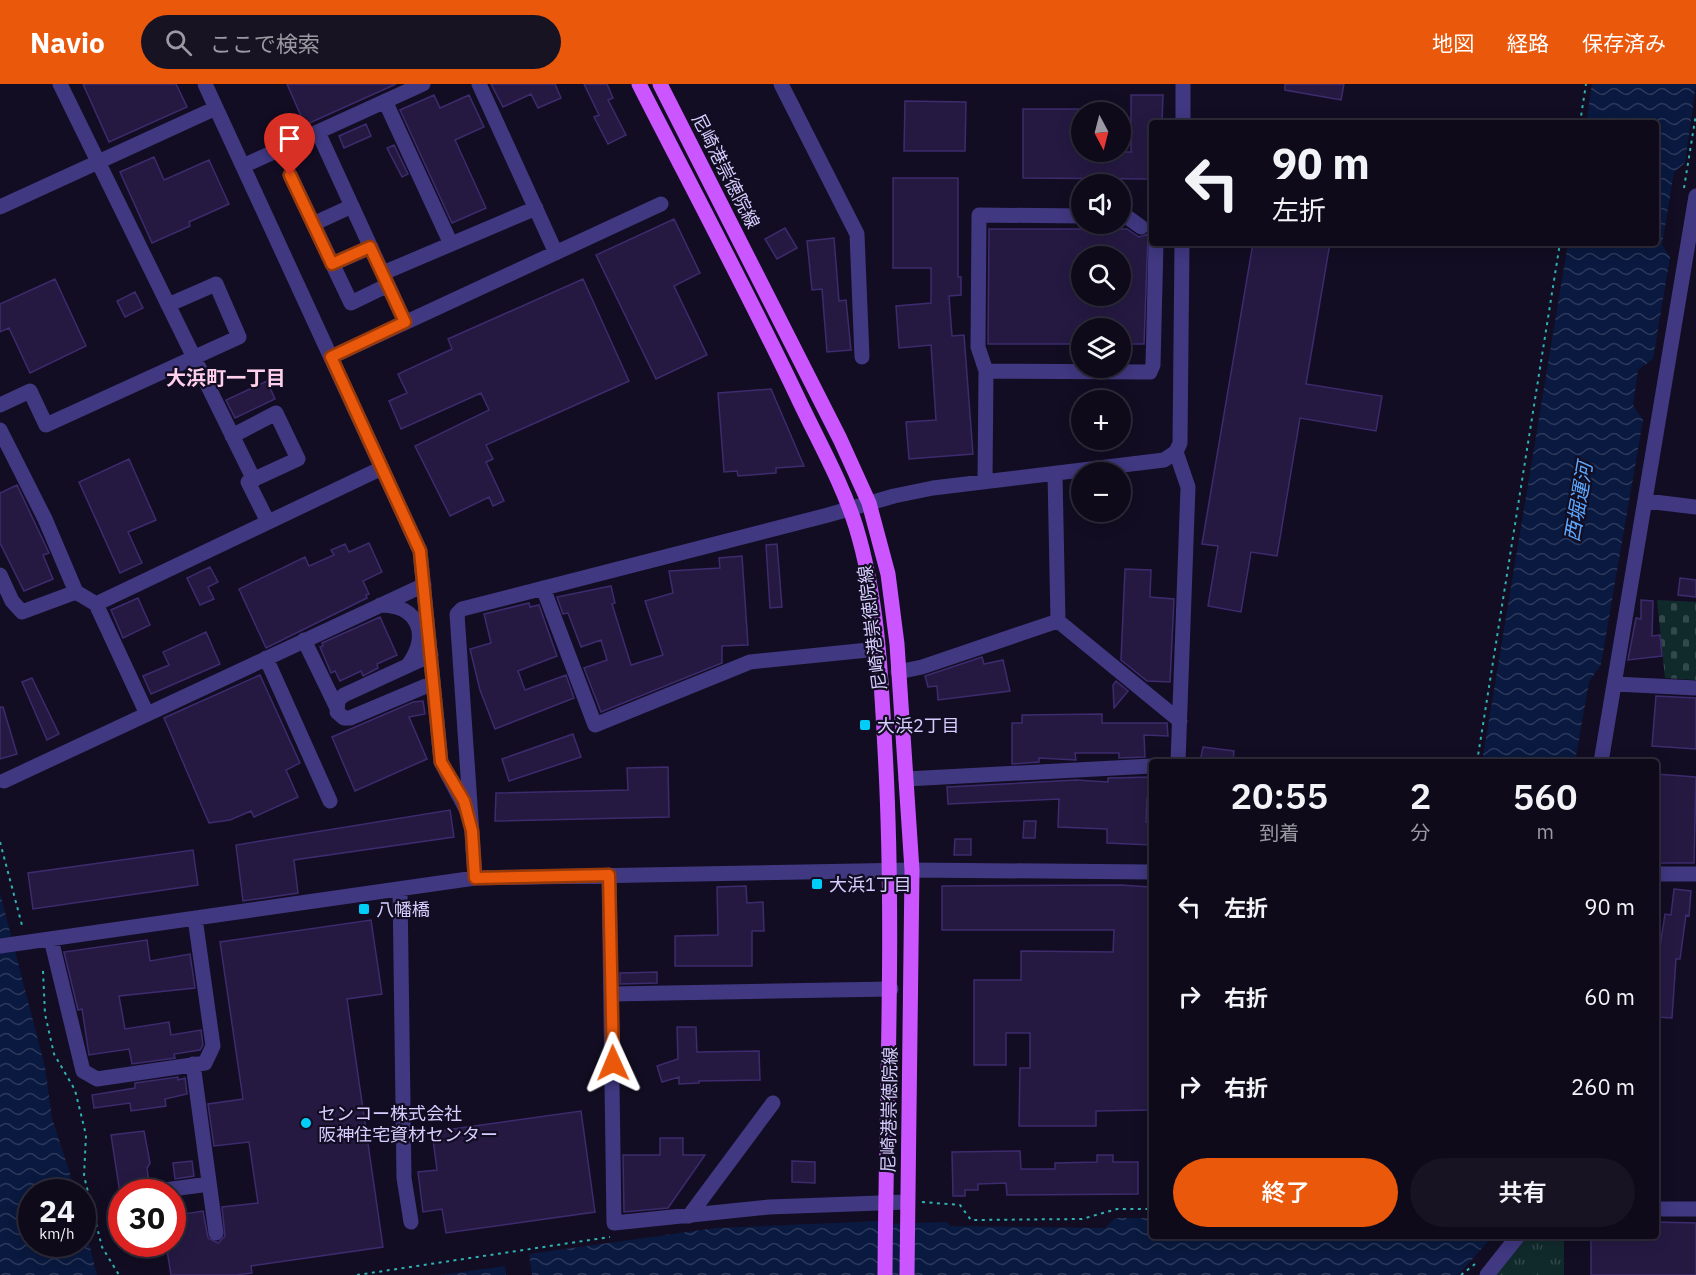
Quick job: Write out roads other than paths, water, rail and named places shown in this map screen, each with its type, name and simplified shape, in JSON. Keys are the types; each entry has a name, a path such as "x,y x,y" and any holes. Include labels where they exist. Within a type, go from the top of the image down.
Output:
{"main road":[{"name":"尼崎港崇徳院線","path":"639,84 773,346 850,510 870,588 878,649 890,871 891,989 885,1275"},
{"name":"尼崎港崇徳院線","path":"660,84 825,408 869,503 888,574 898,672 912,870 907,1275"}],"street":[{"path":"60,84 254,480"},
{"path":"243,166 423,84"},
{"path":"479,84 556,253"},
{"path":"781,84 857,234 862,357"},
{"path":"1183,84 1183,120"},
{"path":"208,85 216,108 420,551 441,762 464,801 472,831"},
{"path":"385,101 451,244"},
{"path":"0,207 216,108"},
{"path":"318,132 405,322"},
{"path":"290,175 351,303 385,279 451,244 536,208"},
{"path":"1602,759 1696,196"},
{"path":"331,357 661,204"},
{"path":"313,224 352,206"},
{"path":"985,482 986,371 978,347 979,215 1071,216"},
{"path":"1131,220 1141,227"},
{"path":"986,371 1150,372 1153,365 1156,246"},
{"path":"475,878 457,614 462,609 933,488 1164,460 1176,452 1180,443 1182,246"},
{"path":"332,264 370,247"},
{"path":"0,405 30,391 46,425 239,336 216,284 168,305"},
{"path":"232,436 276,413 298,459 248,482 268,522"},
{"path":"0,430 45,519 76,592 96,604 147,714"},
{"path":"1176,452 1188,487 1178,759"},
{"path":"96,604 382,468"},
{"path":"1055,474 1058,621 1180,721"},
{"path":"1646,501 1696,507"},
{"path":"0,575 12,601 22,612 76,592"},
{"path":"4,781 424,585"},
{"path":"543,588 595,725 750,662 878,649"},
{"path":"380,605 394,605 408,612 416,622 420,634 420,646 408,665"},
{"path":"898,672 922,667 1058,621"},
{"path":"304,640 340,716 350,718 434,683"},
{"path":"336,706 338,700 344,695 431,655"},
{"path":"266,658 330,801"},
{"path":"1615,684 1696,688"},
{"path":"906,779 1149,766"},
{"path":"0,946 21,939 51,939 475,878 912,870 1149,872"},
{"path":"1659,874 1696,874"},
{"path":"609,875 614,1223 769,1208 907,1210"},
{"path":"400,889 404,1178 411,1222"},
{"path":"51,939 83,1071 97,1079 206,1063 213,1046 195,918"},
{"path":"612,994 891,989"},
{"path":"193,1064 216,1233"},
{"path":"689,1216 773,1103"},
{"path":"186,1187 209,1184"},
{"path":"1659,1209 1696,1209"},
{"path":"1486,1275 1516,1239"}],"water":[{"name":"西堀運河","path":"1592,84 1696,84 1685,163 1674,172 1662,245 1670,257 1653,359 1638,370 1633,405 1643,420 1601,664 1589,682 1576,759 1482,759 1568,246 1659,246 1659,120 1586,120"},
{"path":"0,893 45,1067 52,1118 72,1179 18,1179 18,1257 92,1257 97,1275 0,1275"},
{"path":"1115,1218 1149,1218 1149,1239 1490,1239 1458,1275 532,1275 529,1254 716,1228 880,1221 881,1224 946,1222 951,1226 1105,1228"},
{"path":"505,1266 506,1275 440,1275"}],"place":[{"name":"大浜2丁目","path":"865,725"},
{"name":"大浜1丁目","path":"817,884"},
{"name":"八幡橋","path":"364,909"},
{"name":"センコー株式会社 阪神住宅資材センター","path":"306,1123"}],"district":[{"name":"大浜町一丁目","path":"226,377"}]}
